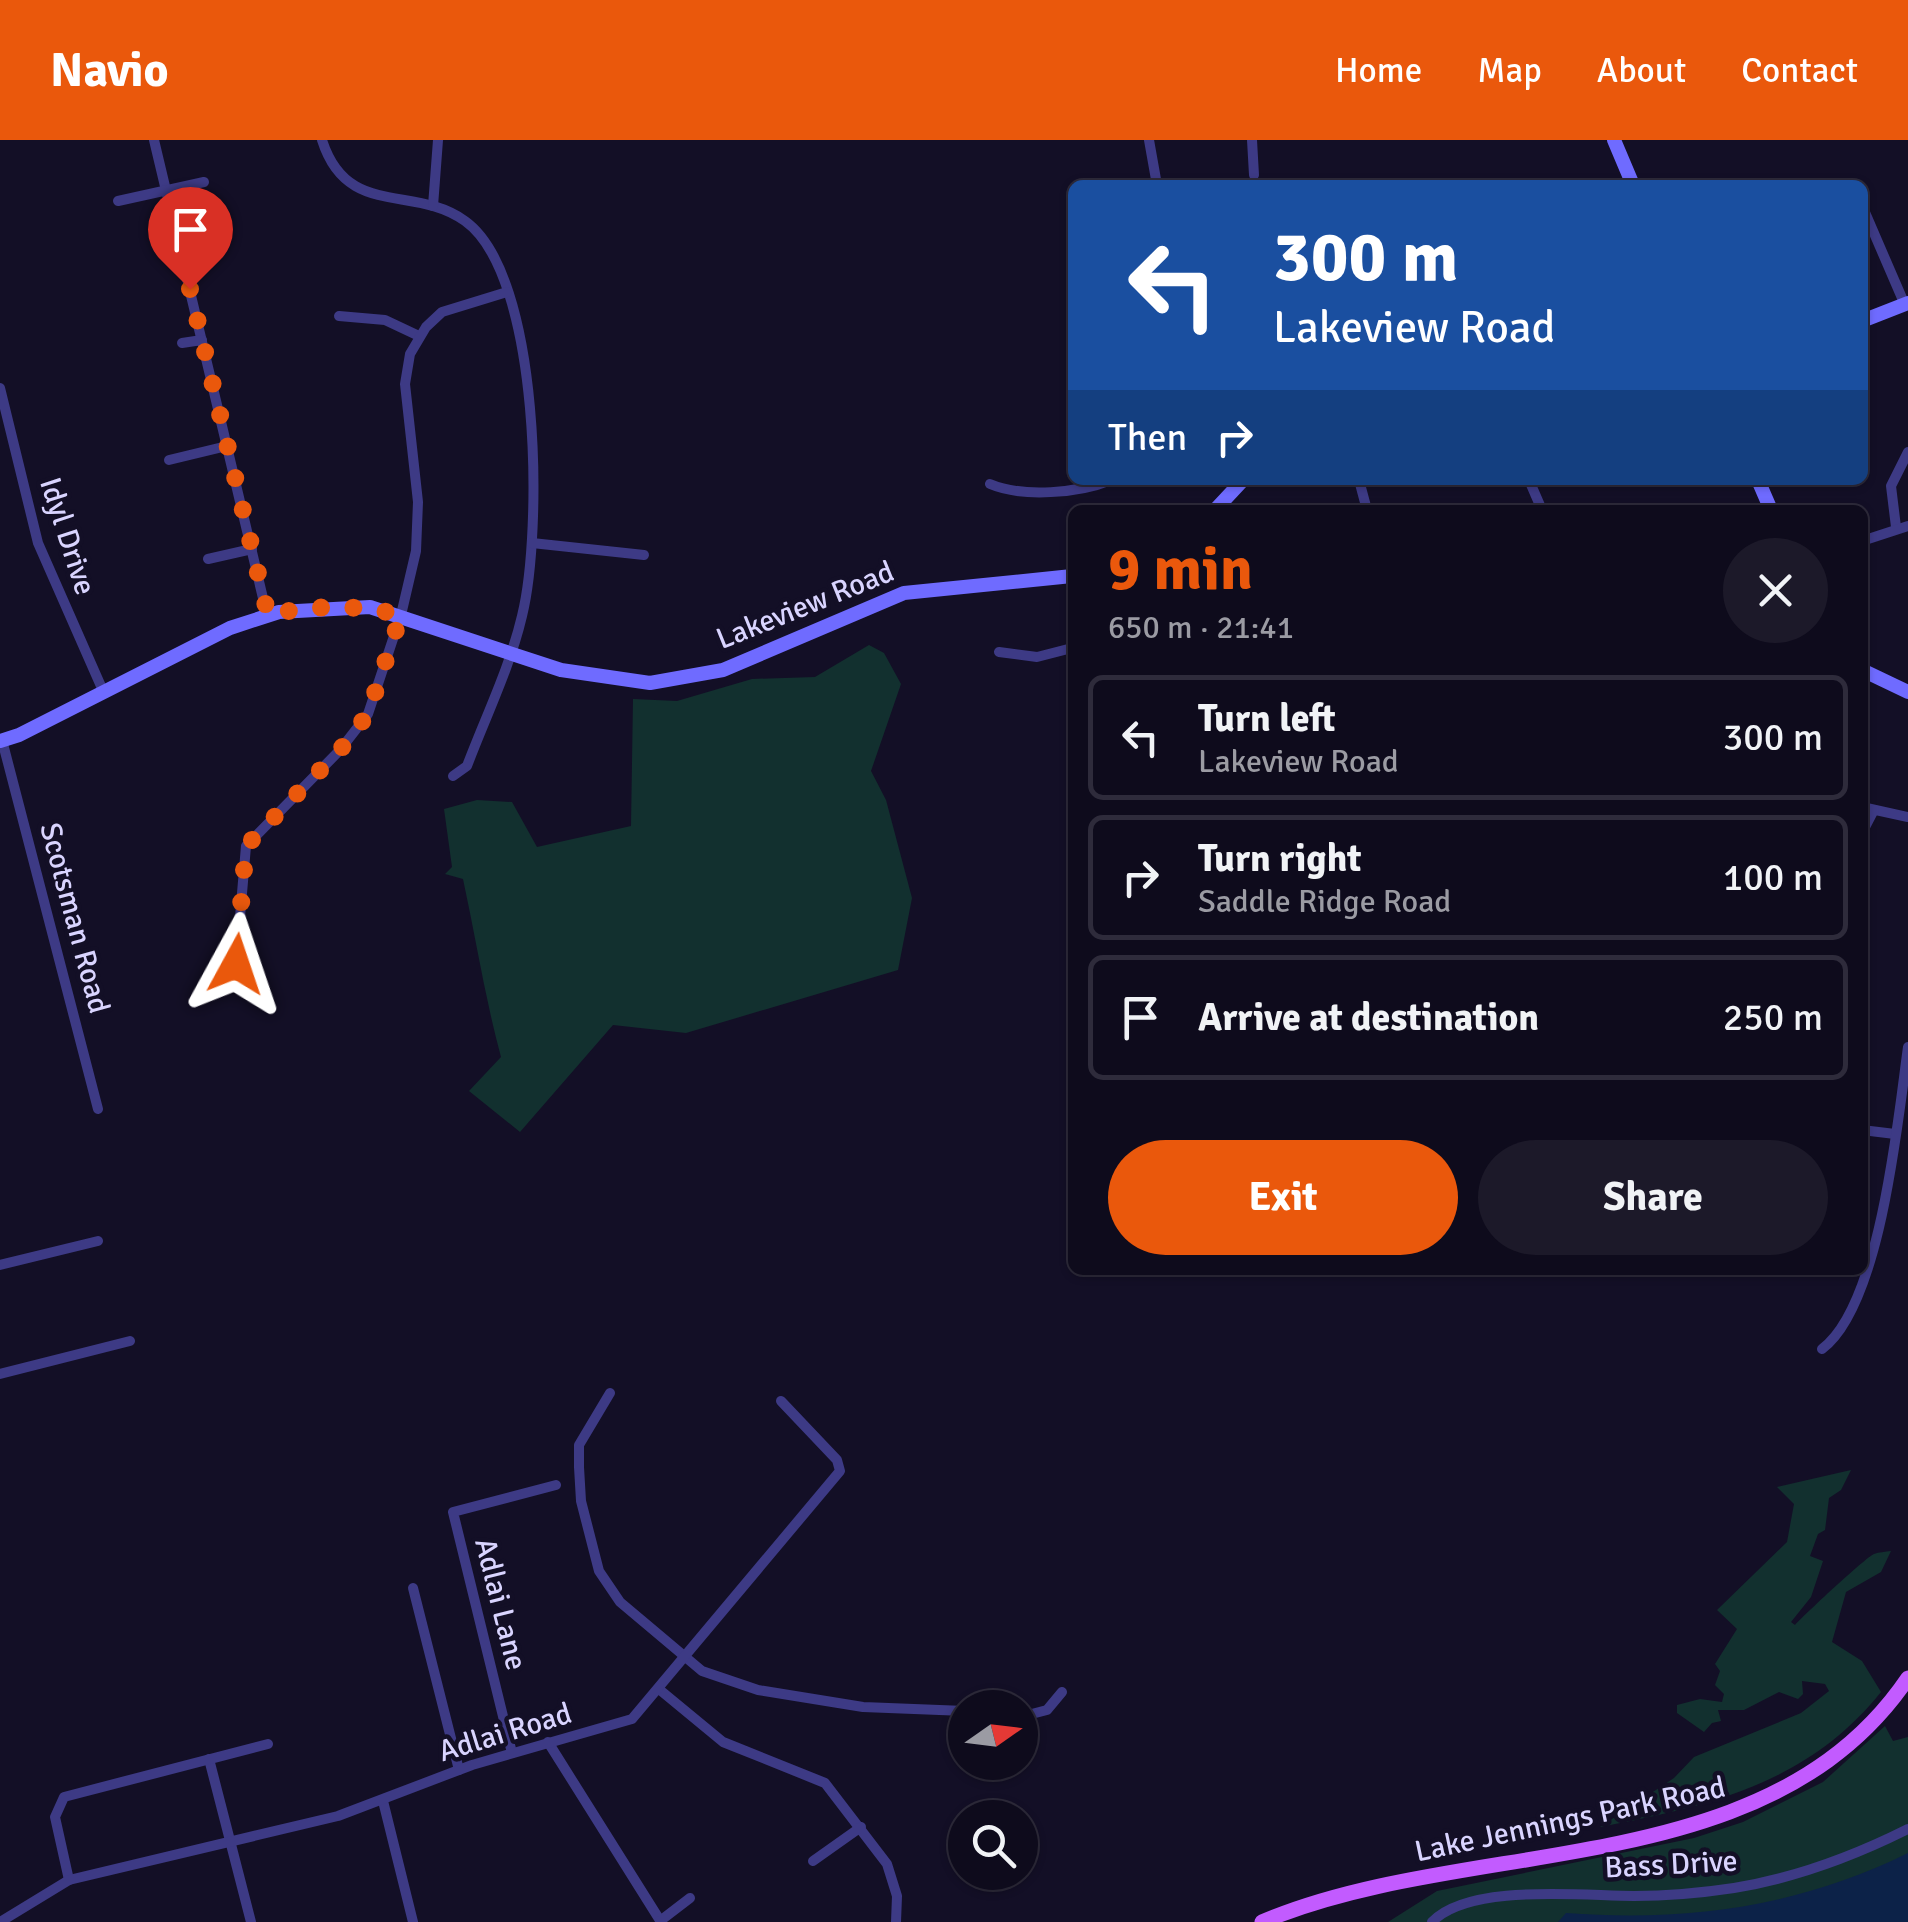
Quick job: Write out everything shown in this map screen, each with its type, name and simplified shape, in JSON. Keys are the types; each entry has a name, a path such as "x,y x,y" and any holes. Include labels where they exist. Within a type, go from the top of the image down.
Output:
{"main road":[{"name":"Lake Jennings Park Road","path":"1262,1922 1299,1906 1365,1890 1684,1827 1748,1808 1825,1764 1882,1713 1908,1678"}],"street":[{"path":"154,140 268,615"},
{"path":"322,140 335,168 362,191 434,206 454,214 481,235 499,262 526,374 533,428 532,543 523,613 511,654 466,766 453,776"},
{"path":"434,206 438,140"},
{"path":"1148,140 1156,180"},
{"path":"1252,140 1254,175"},
{"path":"1614,140 1631,180"},
{"path":"118,202 204,182"},
{"path":"1868,219 1907,304 1868,319"},
{"path":"236,964 246,846 340,750 368,714 401,615 416,551 418,502 406,374 419,336 452,307 507,292"},
{"path":"338,316 384,320 419,336"},
{"path":"182,344 202,340"},
{"name":"Idyl Drive","path":"0,388 48,574 104,693"},
{"path":"169,460 227,446"},
{"path":"1868,539 1902,526 1891,486 1908,452"},
{"path":"990,484 1009,492 1098,485"},
{"path":"1219,505 1238,485"},
{"path":"532,543 644,555"},
{"path":"208,559 252,548"},
{"name":"Lakeview Road","path":"1,740 104,693 230,628 268,615 328,606 370,608 511,654 605,679 670,680 723,670 904,593 1068,576"},
{"path":"998,652 1037,657 1068,649"},
{"path":"1868,673 1908,692"},
{"name":"Scotsman Road","path":"1,740 98,1109"},
{"path":"1868,808 1908,817"},
{"path":"1868,1262 1878,1239 1908,1047"},
{"path":"1868,1131 1895,1134"},
{"path":"0,1265 98,1241"},
{"path":"1822,1349 1839,1330 1863,1275"},
{"path":"0,1374 130,1342"},
{"path":"610,1393 579,1445 580,1500 598,1571 620,1602 686,1660 758,1690 863,1706 948,1710"},
{"name":"Adlai Road","path":"0,1922 70,1880 231,1840 271,1835 383,1801 458,1770 632,1719 686,1660 840,1470 837,1460 781,1401"},
{"name":"Adlai Lane","path":"512,1753 453,1512 556,1486"},
{"path":"413,1588 458,1770"},
{"path":"660,1690 723,1742 825,1783 894,1876 896,1922"},
{"path":"1038,1712 1047,1710 1062,1692"},
{"path":"548,1742 660,1921 690,1898"},
{"path":"70,1880 55,1818 64,1797 268,1744"},
{"path":"208,1759 250,1922"},
{"path":"383,1801 413,1922"},
{"path":"813,1861 861,1827"},
{"name":"Bass Drive","path":"1432,1922 1467,1903 1539,1894 1694,1893 1754,1884 1857,1854 1908,1829"}],"green space":[{"path":"869,645 884,653 901,684 871,771 886,800 912,898 898,970 686,1033 613,1025 520,1132 469,1091 501,1057 463,879 445,874 452,867 444,809 477,800 512,802 537,847 631,826 633,699 677,701 752,679 815,677"},
{"path":"1851,1470 1841,1490 1829,1498 1825,1530 1818,1534 1810,1556 1823,1561 1811,1597 1791,1622 1795,1625 1876,1553 1891,1551 1881,1572 1846,1592 1832,1642 1862,1661 1881,1692 1821,1749 1788,1770 1717,1799 1600,1827 1674,1778 1694,1757 1801,1713 1829,1691 1825,1684 1802,1681 1803,1694 1798,1699 1779,1692 1744,1710 1718,1710 1721,1721 1712,1723 1704,1732 1677,1713 1677,1705 1700,1699 1722,1702 1724,1694 1715,1685 1720,1671 1715,1664 1737,1629 1717,1610 1787,1542 1794,1504 1777,1487"},
{"path":"1885,1726 1893,1741 1908,1737 1908,1922 1388,1922 1437,1891 1694,1838 1743,1822 1823,1782"}],"water":[{"path":"1908,1853 1908,1922 1558,1922 1566,1913 1655,1915 1741,1907 1825,1886"}],"route":[{"path":"190,289 268,615 328,606 370,608 401,615 368,714 340,750 246,846 236,964"}]}
